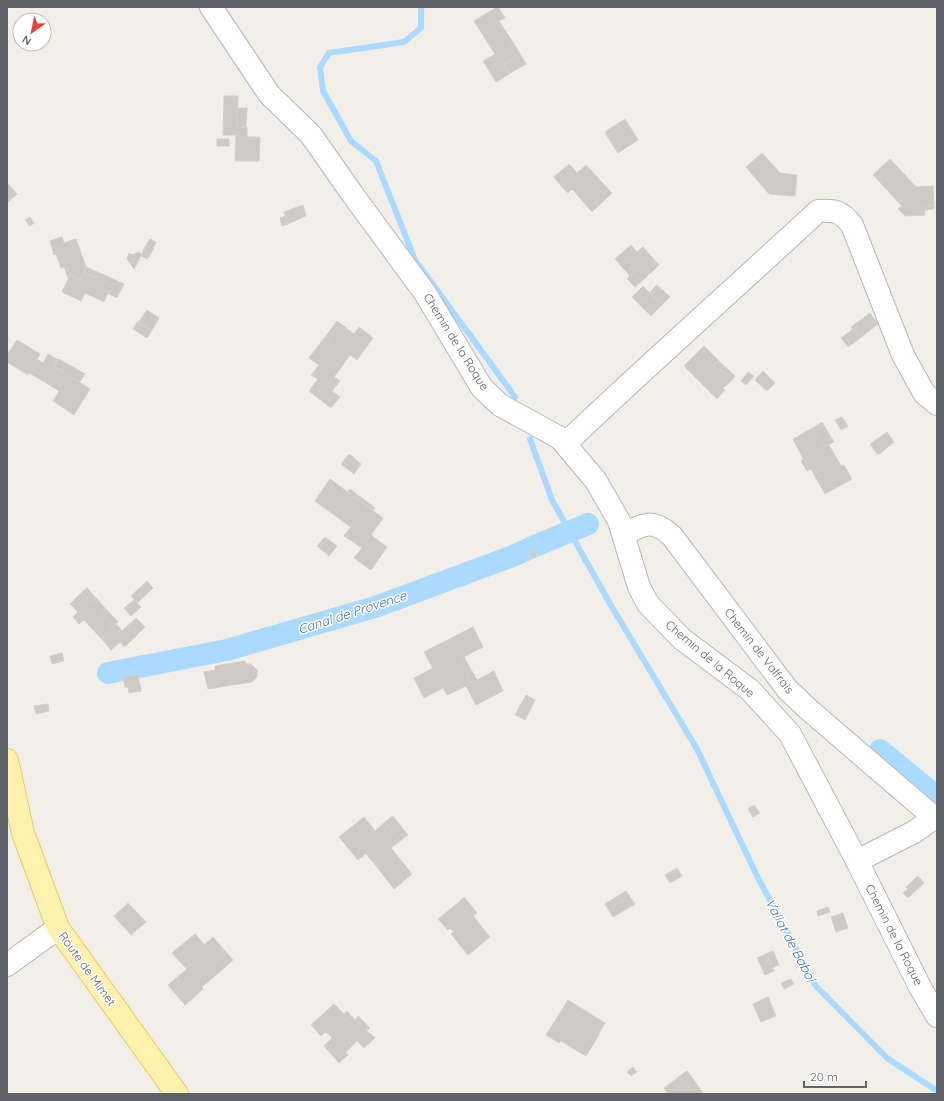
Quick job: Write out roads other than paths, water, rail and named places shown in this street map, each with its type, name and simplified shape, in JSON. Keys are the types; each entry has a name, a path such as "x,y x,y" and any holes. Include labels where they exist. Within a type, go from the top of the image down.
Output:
{"main road":[{"name":"Route de Mimet","path":"7,760 23,833 58,928 177,1094"}],"street":[{"name":"Chemin de la Roque","path":"211,7 269,94 311,135 425,293 482,388 500,405 560,438 596,481 619,521 639,587 648,604 682,639 750,690 790,734 857,861 920,987 937,1016"},
{"path":"565,444 818,211 833,210 845,216 852,225 902,355 924,393 937,404"},
{"name":"Chemin de Valfrais","path":"624,535 644,525 654,524 663,528 672,536 787,689 808,709 936,818"},
{"path":"857,861 914,832 936,818"},
{"path":"7,965 58,928"}],"waterway":[{"path":"421,7 421,28 404,42 329,53 320,67 323,91 351,141 376,161 415,260 515,397"},
{"name":"Vallat de Babol","path":"530,439 552,500 609,602 697,749 757,876 815,985 887,1058 937,1091"},
{"name":"Canal de Provence","path":"108,673 227,650 375,607 513,556 588,524"},
{"name":"Canal de Provence","path":"880,750 937,797"}]}
